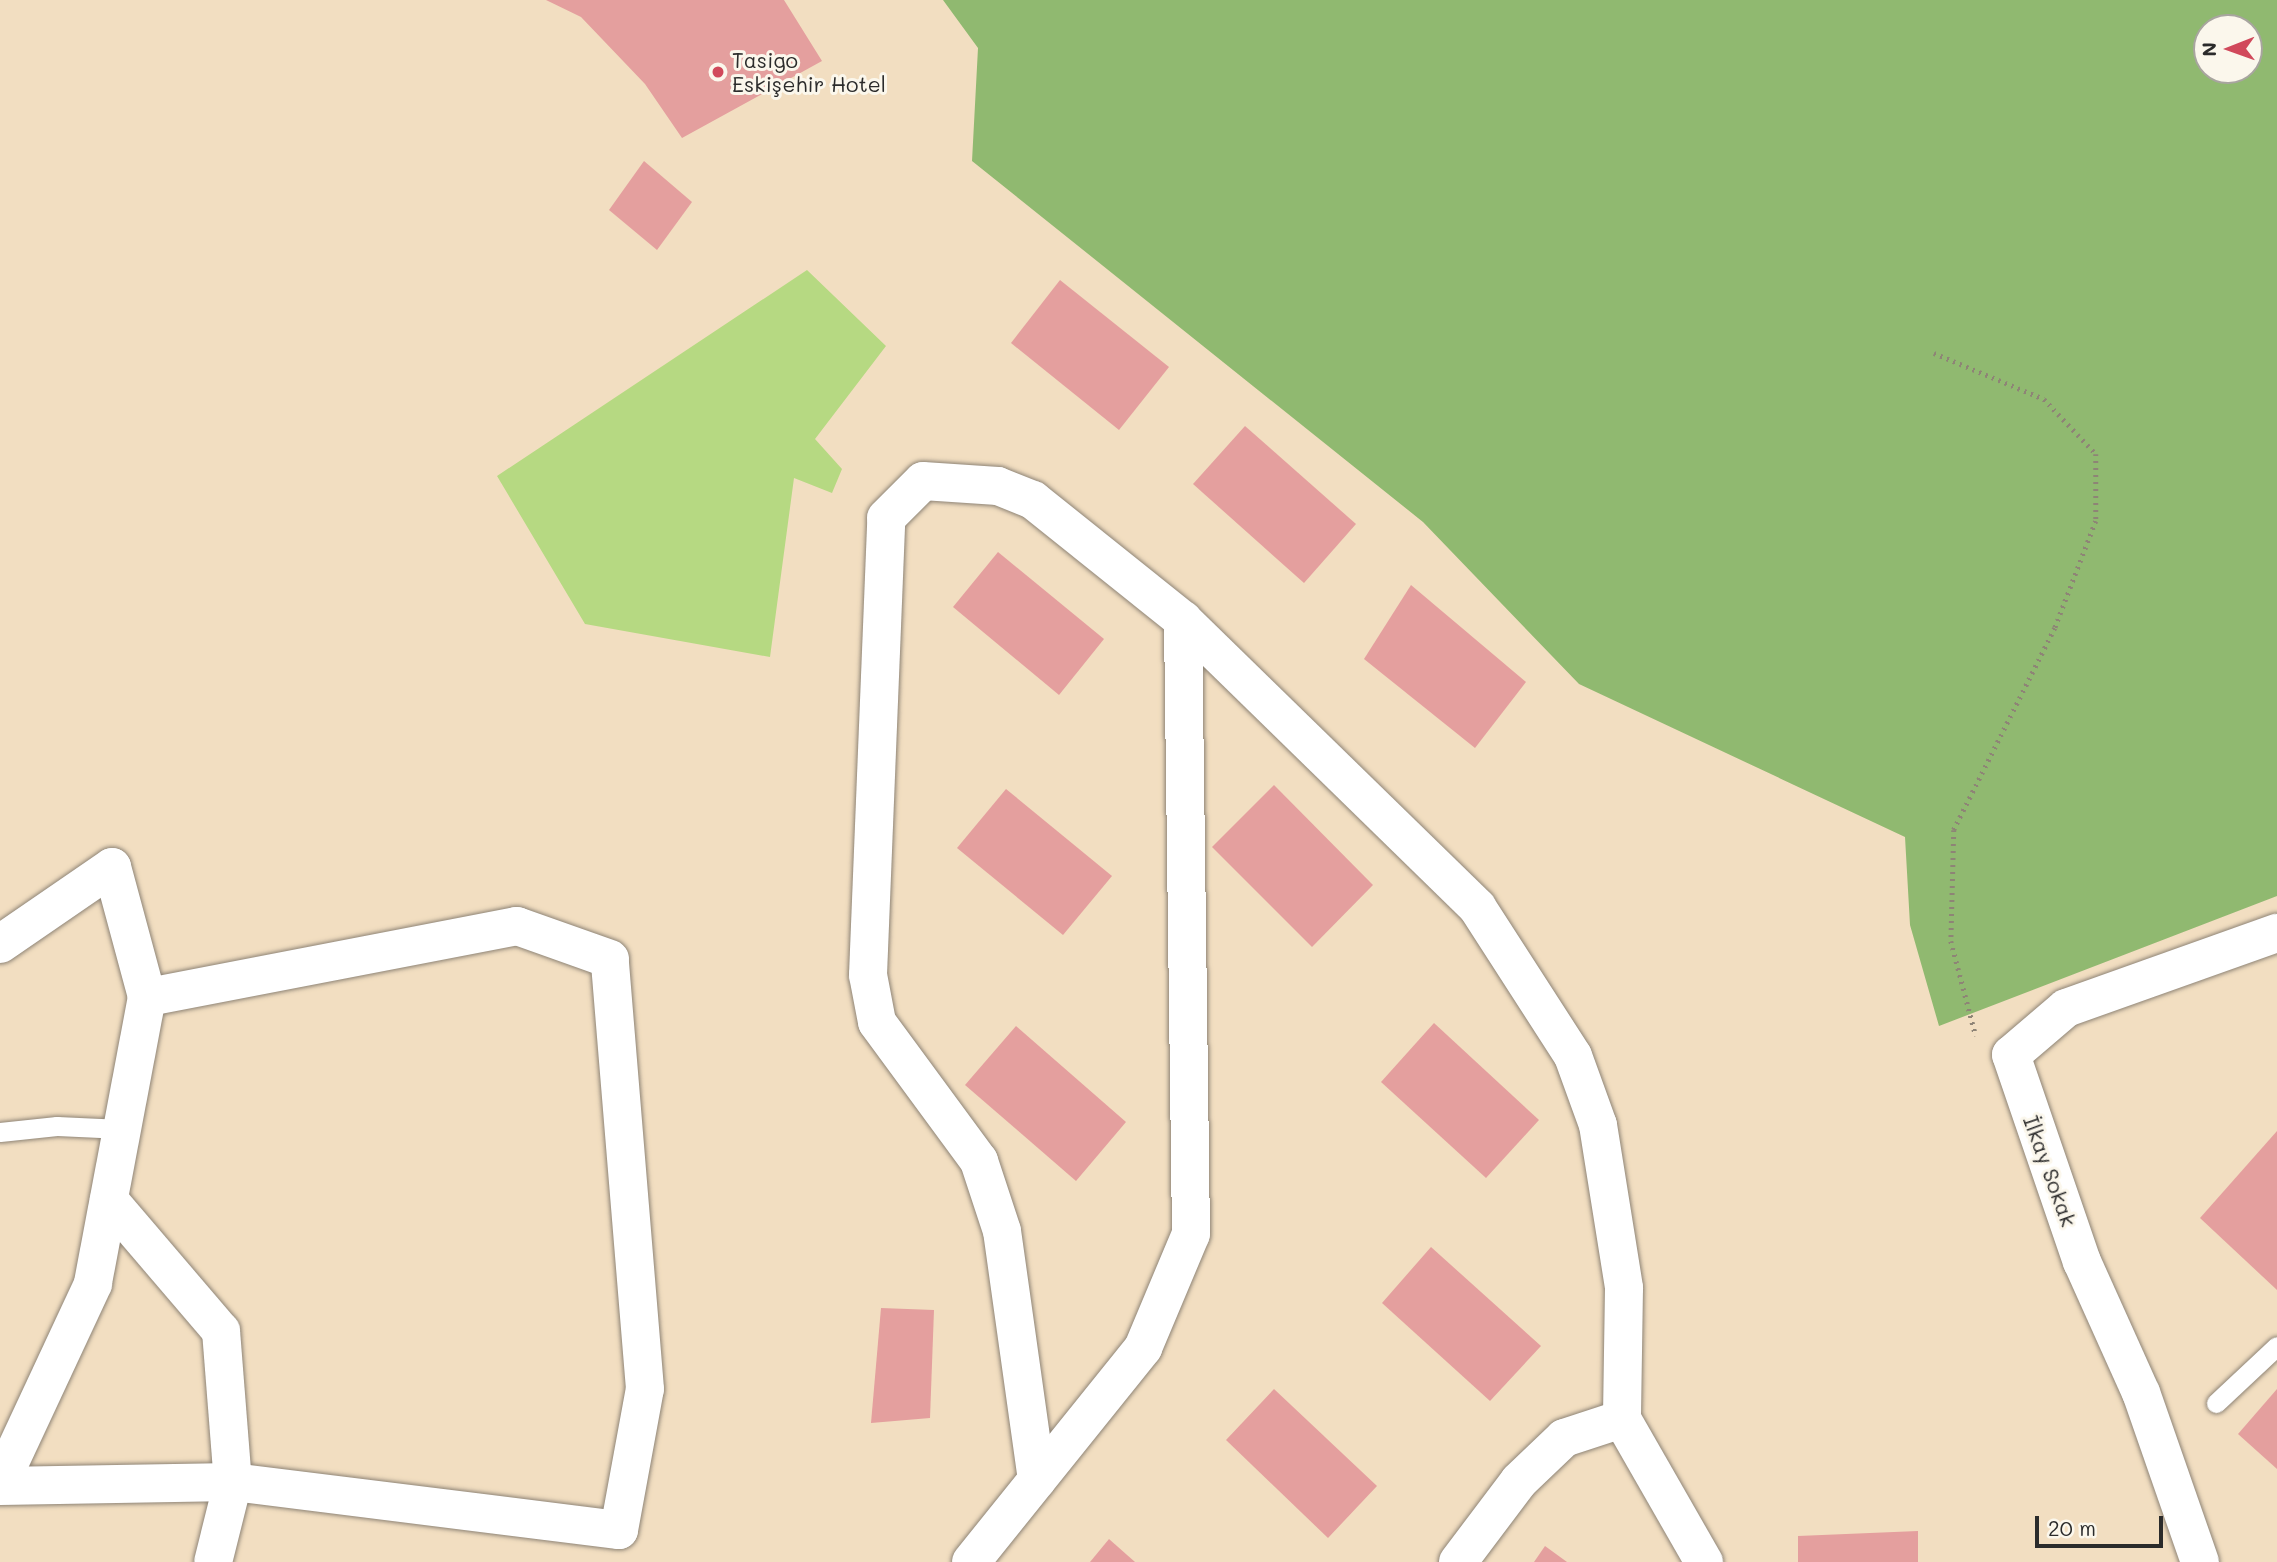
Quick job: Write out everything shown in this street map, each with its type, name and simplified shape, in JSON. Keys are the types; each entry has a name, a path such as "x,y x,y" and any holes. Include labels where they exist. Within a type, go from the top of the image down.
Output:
{"street":[{"path":"1037,1480 1002,1231 979,1161 877,1022 868,975 886,518 923,481 998,486 1033,500 1183,620 1477,907 1573,1056 1598,1125 1624,1288 1622,1419 1704,1562"},
{"path":"971,1562 1143,1348 1191,1234 1183,620"},
{"path":"0,944 112,867 147,996 93,1284 0,1485 233,1482 619,1530 645,1389 610,959 517,926 147,996"},
{"path":"2011,1055 2066,1007 2277,933"},
{"name":"İlkay Sokak","path":"2011,1055 2082,1262 2141,1393 2200,1562"},
{"path":"109,1200 221,1331 233,1482 213,1562"},
{"path":"1458,1562 1519,1481 1563,1438 1622,1419"}],"lane":[{"path":"0,1132 57,1126 122,1129"},
{"path":"2216,1403 2277,1346"}],"path":[{"path":"1934,353 2044,399 2096,454 2096,521 2055,628 1954,830 1951,941 1971,1033 2011,1055"}],"green space":[{"path":"943,0 2277,0 2277,896 1939,1026 1910,925 1905,837 1579,684 1423,522 972,161 978,48"},
{"path":"807,270 886,346 815,439 842,469 832,493 794,478 770,657 585,624 497,476"}],"building":[{"name":"Tasigo Eskişehir Hotel","path":"546,0 784,0 822,61 682,138 645,84 581,17"},
{"path":"644,161 692,202 657,250 609,210"},
{"path":"1060,280 1169,367 1119,430 1011,343"},
{"path":"1245,426 1356,524 1304,583 1193,484"},
{"path":"998,552 1104,639 1059,695 953,607"},
{"path":"1411,585 1526,682 1475,748 1364,659"},
{"path":"1274,785 1373,885 1312,947 1212,847"},
{"path":"1006,789 1112,876 1063,935 957,848"},
{"path":"1434,1023 1539,1120 1486,1178 1381,1082"},
{"path":"1016,1026 1126,1122 1076,1181 965,1085"},
{"path":"2277,1131 2277,1290 2200,1218"},
{"path":"1431,1247 1541,1346 1490,1401 1382,1303"},
{"path":"881,1308 934,1310 930,1418 871,1423"},
{"path":"1274,1389 1377,1486 1328,1538 1226,1440"},
{"path":"2277,1389 2277,1469 2238,1434"},
{"path":"1918,1531 1918,1562 1798,1562 1798,1536"},
{"path":"1109,1539 1135,1562 1090,1562"},
{"path":"1545,1546 1567,1562 1534,1562"}],"place":[{"name":"Tasigo Eskişehir Hotel","path":"718,72"}]}
